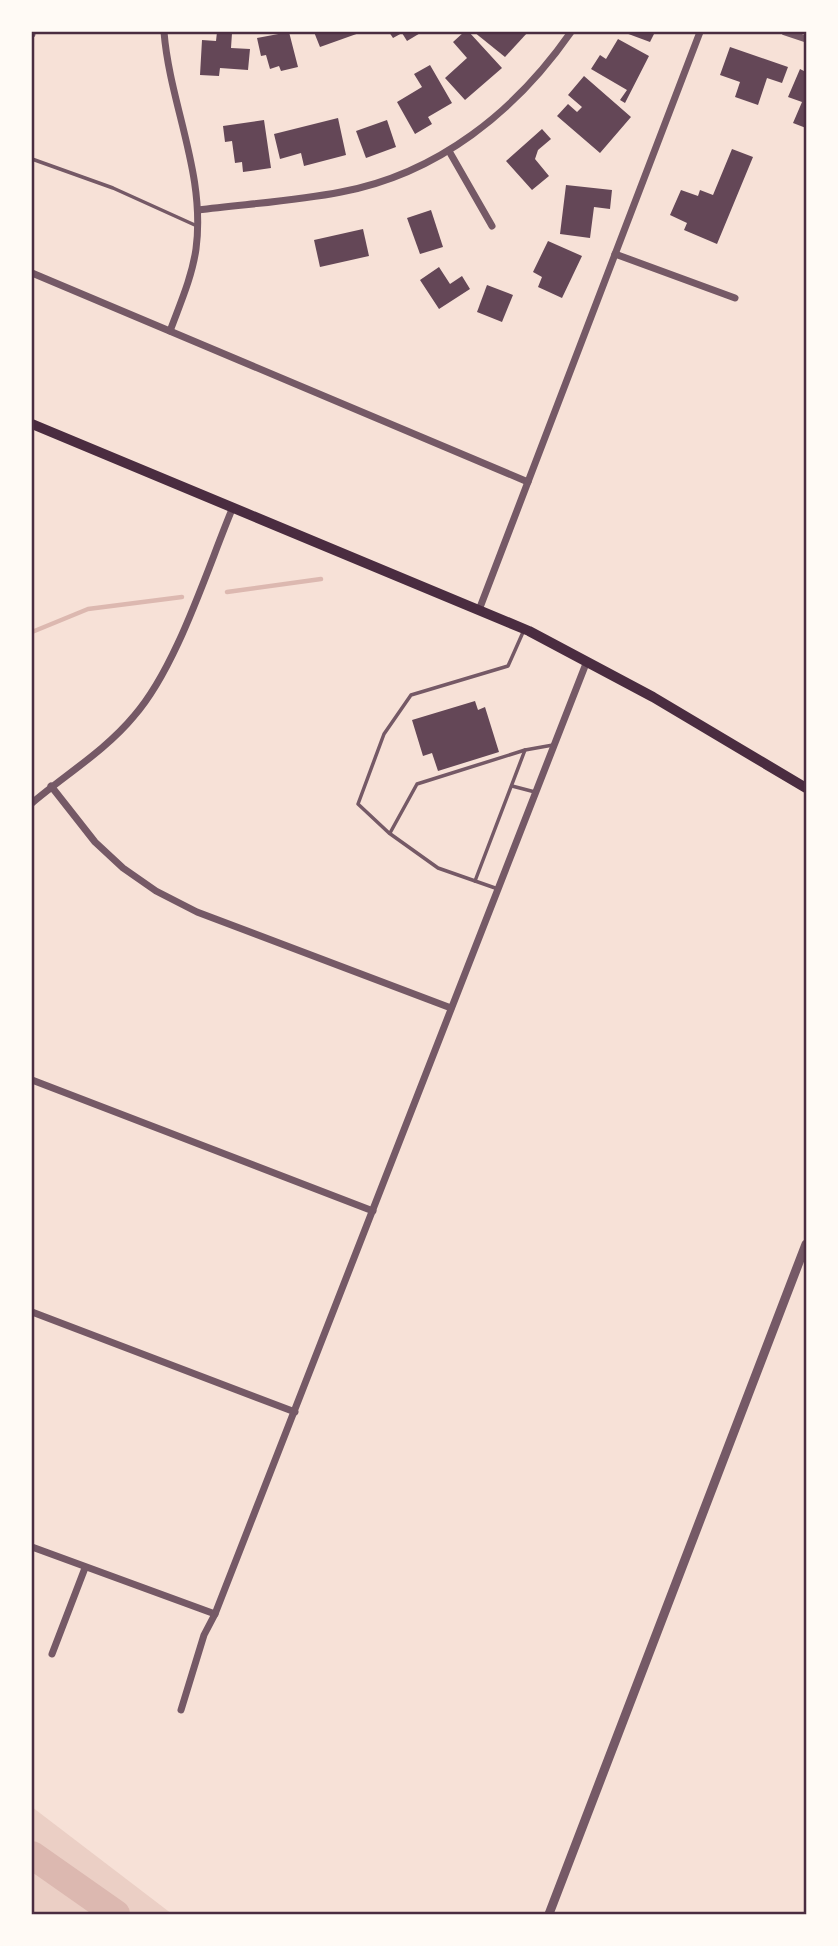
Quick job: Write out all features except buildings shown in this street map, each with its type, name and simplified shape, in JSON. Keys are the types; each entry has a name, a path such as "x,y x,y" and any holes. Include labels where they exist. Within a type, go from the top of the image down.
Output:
{"main road":[{"path":"32,424 524,629 587,661 807,788"}],"street":[{"path":"164,32 174,96 191,154 198,210 191,275 170,331"},
{"path":"198,210 342,192 393,177 449,151 480,131 529,86 571,32"},
{"path":"480,610 700,32"},
{"path":"785,32 807,39"},
{"path":"449,151 492,226"},
{"path":"615,254 735,298"},
{"path":"32,273 528,482"},
{"path":"32,803 119,733 148,699 166,667 233,507"},
{"path":"181,1710 204,1635 215,1614 295,1412 587,661"},
{"path":"51,786 96,842 123,868 156,891 197,912 451,1008"},
{"path":"32,1080 373,1211"},
{"path":"549,1914 807,1244"},
{"path":"32,1312 295,1412"},
{"path":"32,1548 215,1614"},
{"path":"52,1654 85,1567"}],"lane":[{"path":"32,159 113,188 198,227"},
{"path":"498,889 438,868 389,833 359,804 384,734 411,695 508,666 524,629"},
{"path":"389,833 417,784 525,750 553,745"},
{"path":"475,881 525,750"},
{"path":"512,786 535,792"}],"shaded area":[{"path":"32,1807 172,1914 32,1914"}],"waterway":[{"path":"227,592 321,579"},
{"path":"32,632 88,609 182,597"},
{"path":"32,1855 116,1914"}]}
